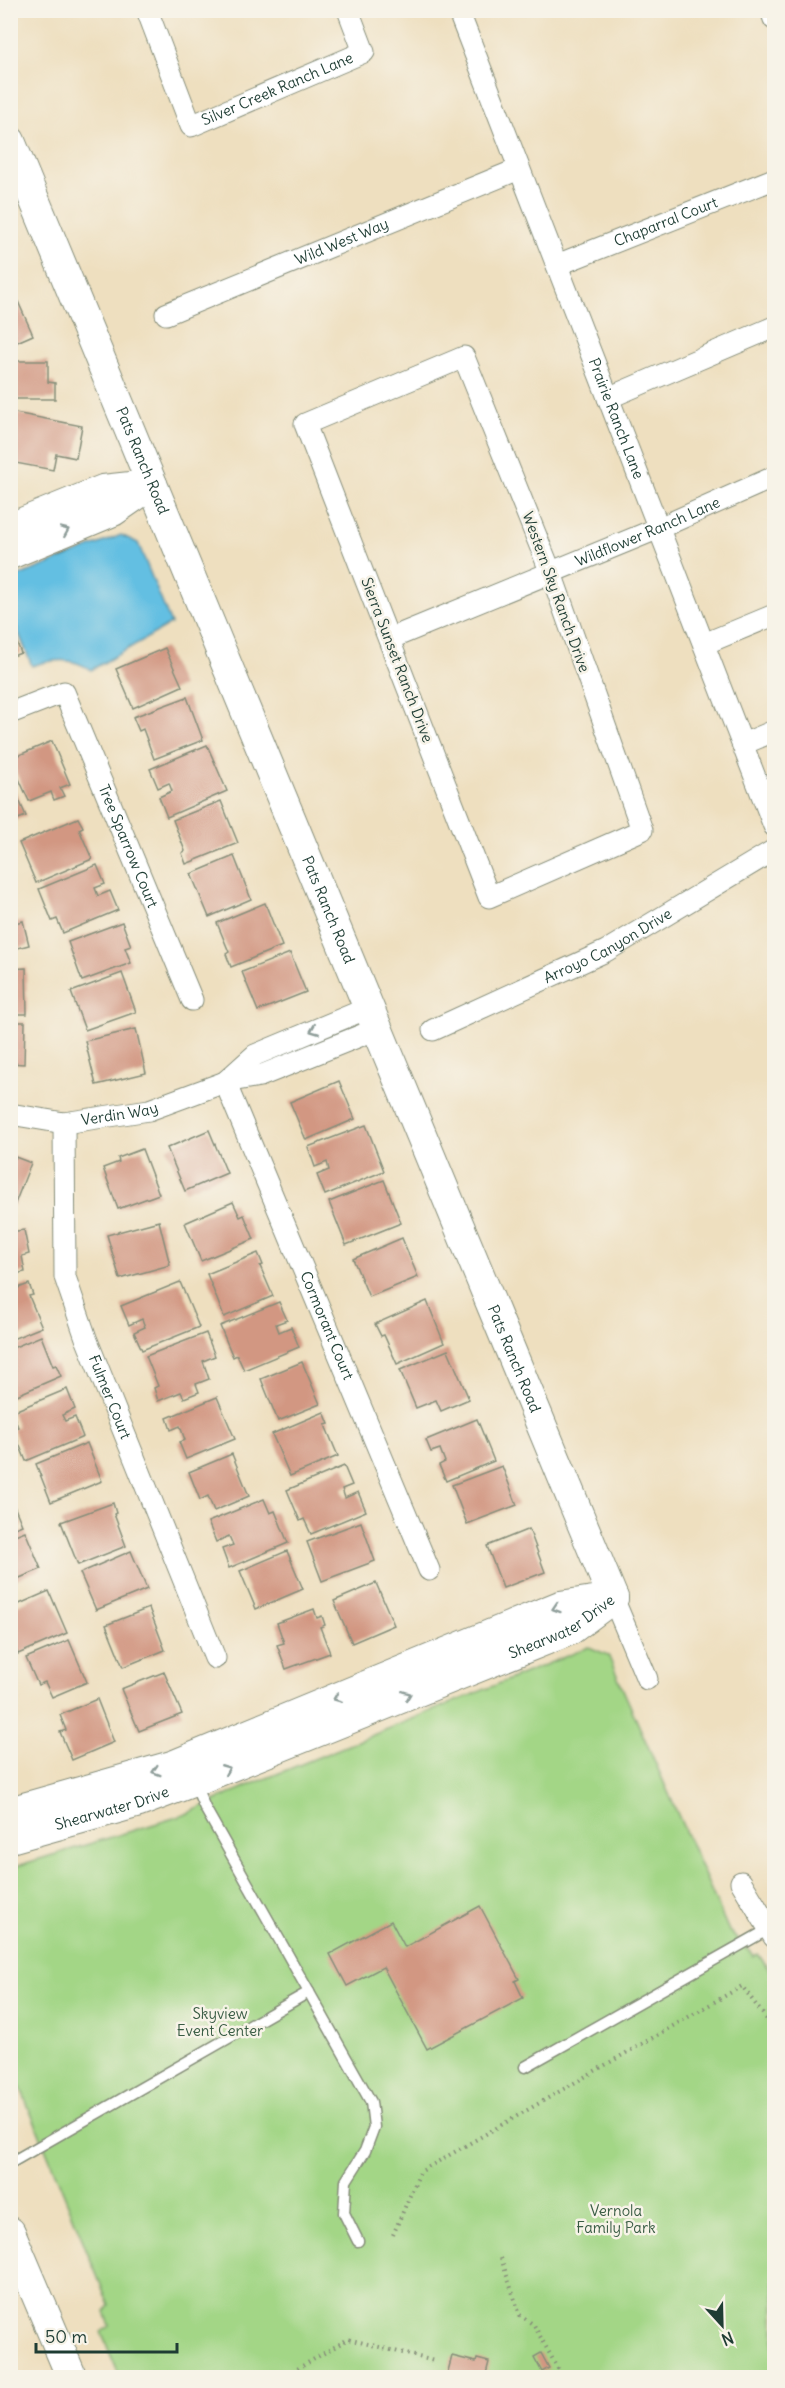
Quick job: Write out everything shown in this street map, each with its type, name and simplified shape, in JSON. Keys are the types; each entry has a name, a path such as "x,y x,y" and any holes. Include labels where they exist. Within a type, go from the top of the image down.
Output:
{"street":[{"name":"Silver Creek Ranch Lane","path":"147,10 191,126 364,52 348,10"},
{"name":"Prairie Ranch Lane","path":"458,10 774,826"},
{"path":"771,10 774,19"},
{"name":"Pats Ranch Road","path":"10,141 647,1679"},
{"name":"Wild West Way","path":"166,314 519,169"},
{"name":"Chaparral Court","path":"557,265 774,179"},
{"path":"608,398 774,327"},
{"name":"Western Sky Ranch Drive","path":"305,424 464,357 551,573 642,830 489,897"},
{"name":"Sierra Sunset Ranch Drive","path":"305,424 489,897"},
{"name":"Wildflower Ranch Lane","path":"390,639 659,528 774,477"},
{"path":"10,528 103,490 152,484"},
{"path":"10,554 113,511 152,484"},
{"path":"704,644 774,615"},
{"name":"Tree Sparrow Court","path":"10,713 64,692 192,1000"},
{"path":"743,744 774,731"},
{"name":"Arroyo Canyon Drive","path":"433,1030 606,951 774,850"},
{"name":"Verdin Way","path":"10,1114 64,1123 149,1110 225,1082 260,1076 373,1019"},
{"name":"Cormorant Court","path":"225,1082 429,1570"},
{"name":"Fulmer Court","path":"64,1123 66,1277 86,1338 215,1658"},
{"name":"Shearwater Drive","path":"10,1838 139,1802 194,1781 570,1630 613,1598"},
{"name":"Shearwater Drive","path":"10,1812 172,1766 560,1606 613,1598"},
{"path":"741,1882 772,1933"},
{"path":"10,2232 72,2378"}],"lane":[{"path":"194,1781 205,1808 371,2102 374,2127 365,2151 345,2181 344,2212 358,2241"},
{"path":"525,2067 772,1933"},
{"path":"10,2163 309,1992"}],"path":[{"path":"393,2235 420,2172 742,1986 774,2029"},
{"path":"501,2258 520,2315 534,2325 563,2378"},
{"path":"282,2378 348,2339 434,2361"}],"green space":[{"name":"Skyview Event Center","path":"589,1647 608,1655 729,1931 754,1956 758,1954 774,1977 774,2377 120,2377 101,2332 110,2326 105,2312 109,2305 11,2064 10,1868 184,1815 245,1787"}],"water":[{"path":"121,535 138,543 171,624 91,670 77,663 62,660 32,666 11,614 11,579"}],"building":[{"path":"16,297 33,335 10,345 10,300"},
{"path":"10,361 48,361 48,382 55,383 55,399 10,399"},
{"path":"10,412 82,426 76,458 56,454 53,470 10,462"},
{"path":"10,626 21,653 10,657"},
{"path":"165,648 182,686 133,708 116,669"},
{"path":"187,697 203,740 154,759 143,729 139,731 133,717"},
{"path":"52,741 70,784 60,788 64,796 54,800 51,792 29,801 10,759"},
{"path":"207,745 227,791 167,817 159,797 172,791 169,783 158,788 150,769"},
{"path":"10,779 26,816 10,822"},
{"path":"221,801 238,843 186,864 182,853 185,851 173,820"},
{"path":"78,818 83,827 79,829 92,859 36,883 19,843"},
{"path":"234,856 251,899 209,917 191,874"},
{"path":"97,865 105,884 95,888 98,896 110,891 118,910 63,933 57,919 52,921 39,889"},
{"path":"265,903 282,946 231,967 226,954 229,952 217,923"},
{"path":"23,921 29,945 10,950 10,924"},
{"path":"122,922 131,946 125,948 131,963 82,981 68,942"},
{"path":"290,953 306,992 258,1011 242,972"},
{"path":"26,968 27,1014 10,1014 10,969"},
{"path":"122,973 136,1012 85,1030 71,992"},
{"path":"10,1022 25,1022 24,1064 10,1063"},
{"path":"136,1029 146,1073 96,1085 85,1041"},
{"path":"339,1081 355,1119 306,1140 290,1102"},
{"path":"366,1125 384,1171 325,1195 317,1175 329,1170 327,1162 315,1167 308,1147"},
{"path":"209,1130 227,1173 185,1191 167,1148"},
{"path":"142,1149 159,1194 118,1209 103,1168 119,1162 118,1158"},
{"path":"10,1155 31,1163 14,1206 10,1204"},
{"path":"384,1180 401,1223 346,1245 329,1202"},
{"path":"233,1202 240,1217 244,1215 254,1239 201,1261 185,1223"},
{"path":"159,1221 170,1265 120,1279 107,1235"},
{"path":"24,1230 29,1254 22,1256 25,1272 10,1275 10,1232"},
{"path":"402,1238 418,1277 369,1297 353,1259"},
{"path":"258,1253 263,1265 260,1266 273,1296 224,1317 207,1274"},
{"path":"180,1282 199,1327 142,1350 134,1332 145,1327 142,1319 129,1325 121,1306"},
{"path":"29,1284 33,1295 29,1296 42,1327 10,1340 10,1291"},
{"path":"427,1301 444,1343 397,1364 384,1335 381,1336 375,1324"},
{"path":"279,1302 287,1320 276,1324 279,1332 291,1327 299,1347 244,1370 237,1355 233,1357 220,1326"},
{"path":"206,1333 215,1356 203,1361 209,1379 196,1384 199,1392 184,1398 181,1392 158,1401 154,1388 158,1386 146,1356"},
{"path":"41,1336 53,1366 56,1365 61,1376 10,1398 10,1349"},
{"path":"448,1350 469,1399 441,1411 436,1400 416,1408 400,1370"},
{"path":"302,1362 320,1404 278,1421 261,1379"},
{"path":"67,1389 75,1409 62,1415 65,1421 75,1417 83,1437 26,1461 13,1429 18,1427 12,1412"},
{"path":"217,1397 235,1439 186,1459 179,1442 185,1440 180,1426 171,1430 167,1418"},
{"path":"324,1412 329,1424 325,1425 338,1456 290,1476 272,1434"},
{"path":"477,1419 494,1461 446,1481 439,1465 445,1462 440,1449 431,1452 426,1440"},
{"path":"87,1443 102,1481 51,1502 36,1464"},
{"path":"232,1454 249,1496 214,1511 208,1496 200,1500 189,1472"},
{"path":"344,1466 352,1485 342,1489 345,1498 358,1492 366,1511 311,1534 304,1519 300,1521 287,1490"},
{"path":"502,1466 517,1505 467,1524 452,1485"},
{"path":"10,1496 22,1525 10,1530"},
{"path":"264,1499 270,1513 275,1511 288,1543 229,1568 222,1549 233,1545 229,1536 216,1542 208,1522"},
{"path":"113,1503 116,1513 114,1514 126,1546 78,1565 61,1522"},
{"path":"361,1522 375,1561 322,1581 307,1542"},
{"path":"529,1529 545,1572 503,1588 487,1546"},
{"path":"25,1531 41,1569 10,1582 10,1537"},
{"path":"131,1551 147,1589 96,1610 80,1573"},
{"path":"287,1551 303,1589 256,1609 240,1571"},
{"path":"376,1583 394,1625 352,1643 334,1601"},
{"path":"49,1591 67,1633 18,1654 10,1637 17,1634 10,1620 10,1608"},
{"path":"149,1608 165,1650 123,1667 106,1625"},
{"path":"314,1609 317,1618 322,1616 325,1625 320,1627 330,1653 286,1669 277,1645 284,1643 277,1623"},
{"path":"69,1640 87,1682 52,1697 45,1682 38,1685 26,1658"},
{"path":"164,1672 182,1714 139,1731 121,1689"},
{"path":"97,1699 114,1742 72,1760 60,1732 66,1730 60,1715"},
{"path":"480,1906 519,1979 515,1981 523,1998 427,2049 383,1967 347,1986 330,1954 391,1921 405,1947"},
{"path":"541,2353 549,2368 542,2372 534,2357"},
{"path":"452,2356 476,2362 477,2359 489,2362 485,2378 456,2378 447,2375"}],"park label":[{"name":"Vernola Family Park","path":"616,2220"}]}
